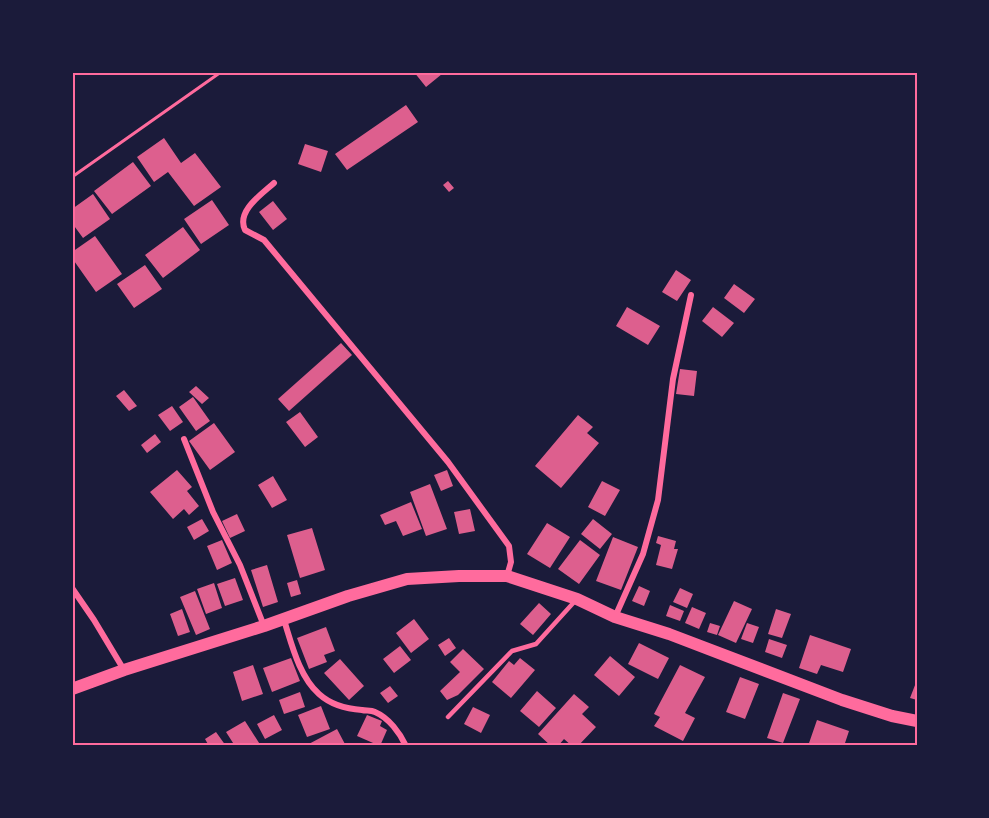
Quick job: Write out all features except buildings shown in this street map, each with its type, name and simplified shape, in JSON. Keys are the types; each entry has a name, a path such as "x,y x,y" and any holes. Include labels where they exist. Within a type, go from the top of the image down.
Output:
{"main road":[{"path":"72,689 124,670 284,620 348,596 407,579 507,576 577,599 615,617 669,634 842,700 892,716 917,721"}],"street":[{"path":"274,183 245,214 242,221 244,230 264,240 448,462 509,546 511,562 507,576"},
{"path":"615,617 643,555 658,500 673,379 691,295"},
{"path":"184,440 213,512 240,565 264,626"},
{"path":"72,588 124,670"},
{"path":"284,620 306,679 318,693 336,704 374,711 385,718 406,746"}],"lane":[{"path":"448,717 512,651 536,644 577,599"}],"path":[{"path":"72,177 220,72"}]}
